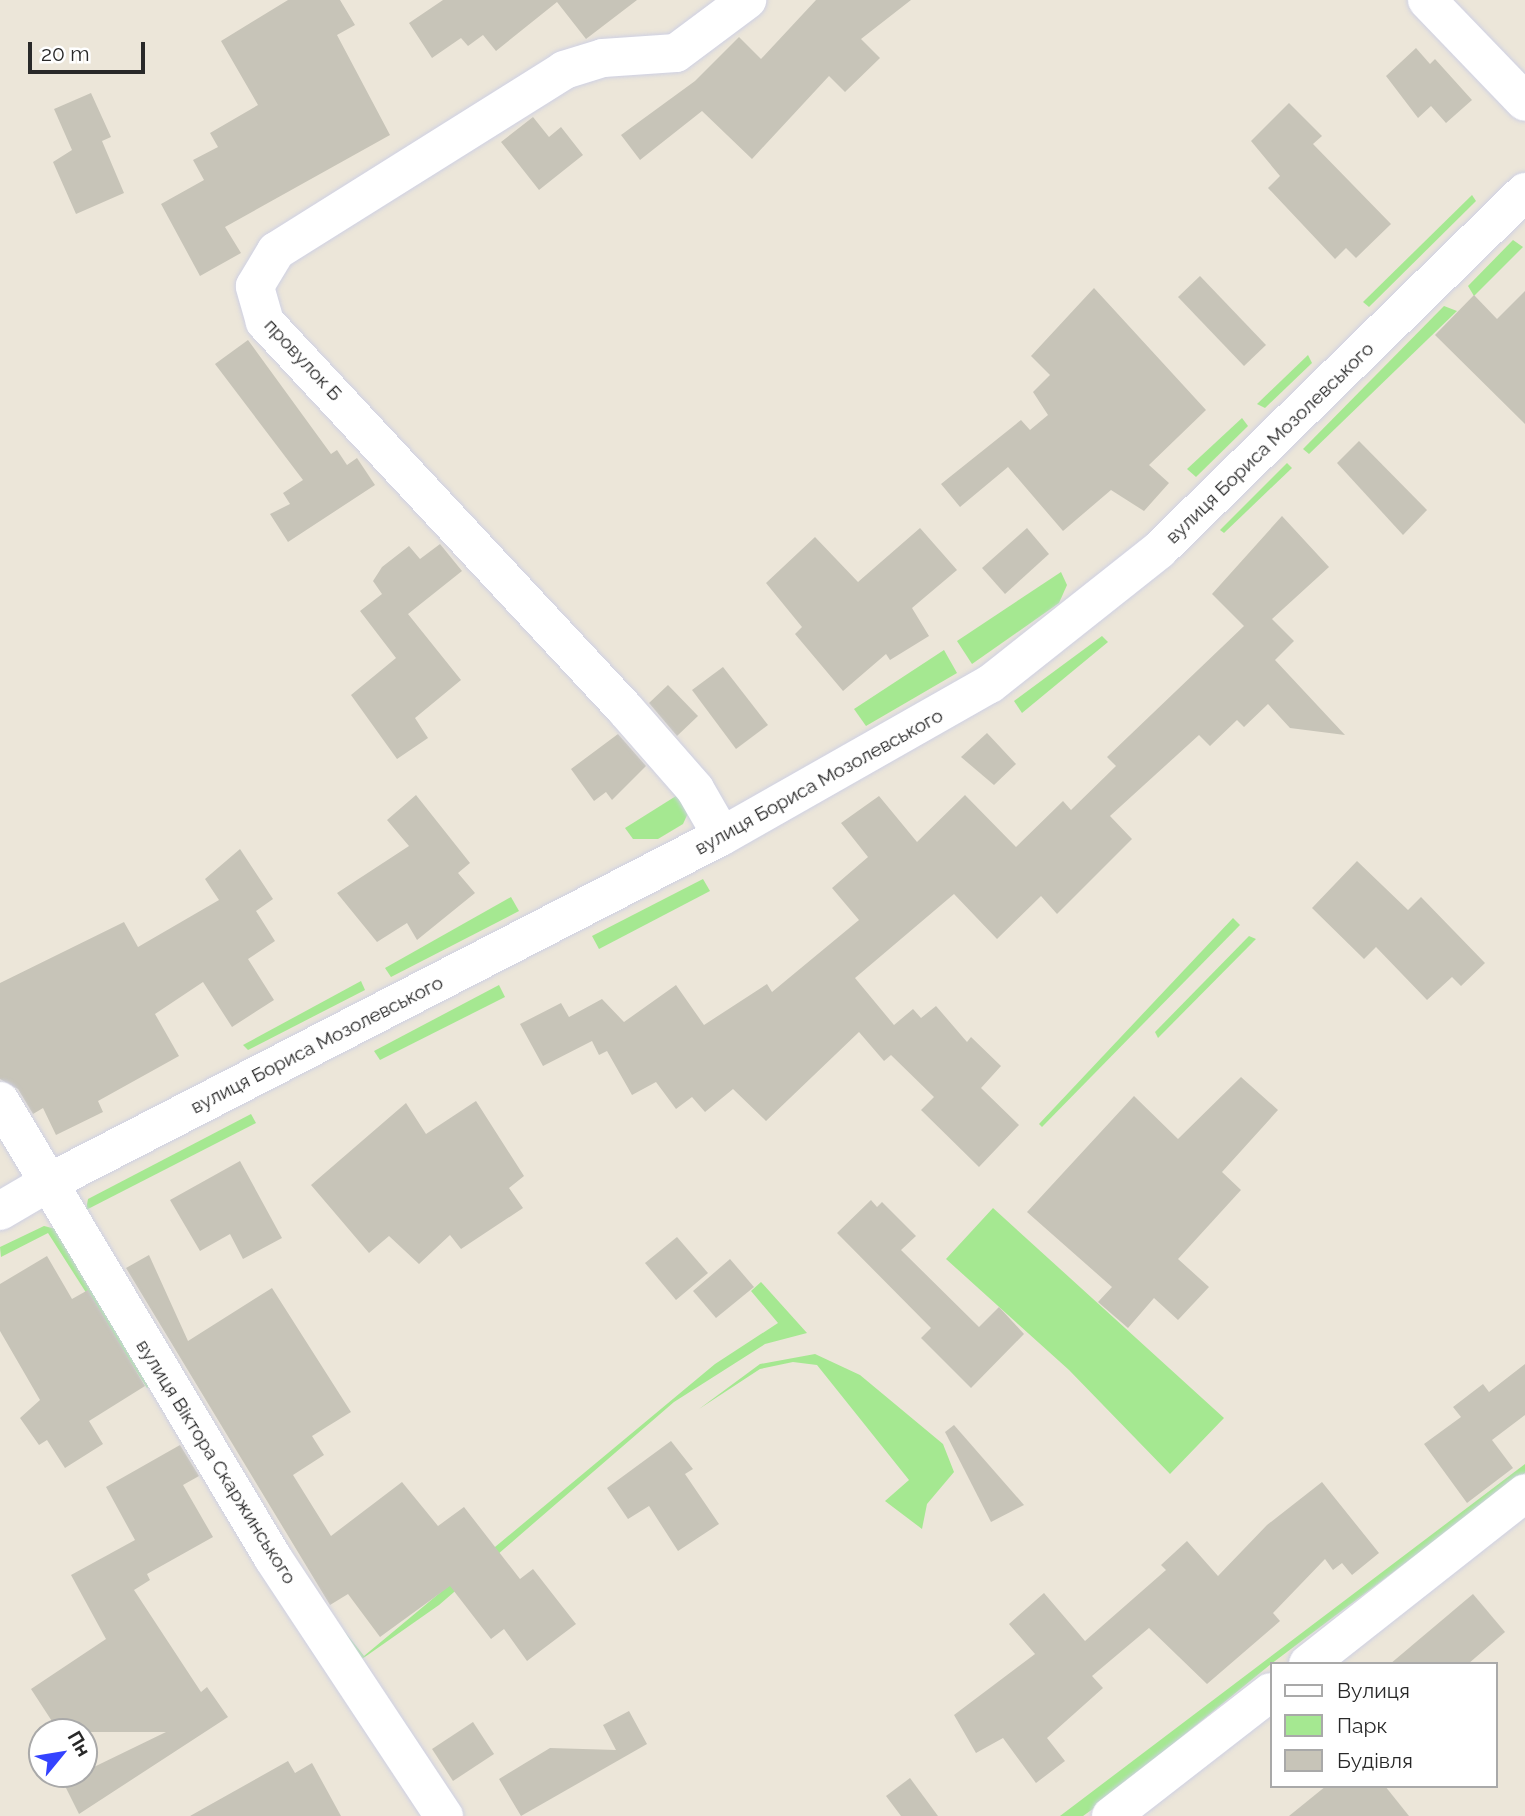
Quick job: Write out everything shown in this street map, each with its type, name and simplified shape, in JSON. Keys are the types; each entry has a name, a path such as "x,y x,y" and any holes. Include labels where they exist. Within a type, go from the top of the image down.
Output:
{"street":[{"name":"провулок Б","path":"722,836 695,789 625,709 265,322 255,285 276,251 564,70 603,58 676,53 747,0"},
{"path":"1427,0 1525,102"},
{"name":"вулиця Бориса Мозолевського","path":"0,1211 46,1184 722,836 956,706 1098,603 1525,192"},
{"name":"вулиця Віктора Скаржинського","path":"0,1101 46,1184 273,1558 444,1816"},
{"path":"1311,1662 1525,1493"},
{"path":"1111,1816 1270,1693"}],"green space":[{"path":"1472,195 1476,201 1369,307 1363,302"},
{"path":"1513,240 1523,247 1474,296 1468,286"},
{"path":"1444,306 1457,311 1309,454 1303,449"},
{"path":"1308,355 1312,363 1265,408 1257,404"},
{"path":"1242,418 1248,426 1196,477 1187,469"},
{"path":"1287,463 1292,468 1224,533 1220,530"},
{"path":"1061,572 1067,585 1059,603 972,664 957,641"},
{"path":"1102,636 1108,642 1022,713 1014,701"},
{"path":"944,650 957,673 866,726 854,709"},
{"path":"676,796 689,811 683,824 658,839 633,839 625,828"},
{"path":"703,879 710,891 599,949 592,936"},
{"path":"511,897 519,911 391,977 385,968"},
{"path":"1233,918 1240,925 1042,1127 1039,1124"},
{"path":"1249,936 1256,939 1158,1038 1155,1032"},
{"path":"361,981 365,990 248,1050 243,1045"},
{"path":"499,985 505,997 380,1060 374,1051"},
{"path":"251,1114 256,1123 86,1210 88,1199"},
{"path":"993,1208 1224,1418 1170,1474 1069,1370 946,1259"},
{"path":"44,1226 60,1230 155,1383 147,1388 48,1233 1,1257 0,1247"},
{"path":"761,1282 807,1333 765,1344 674,1402 439,1605 362,1659 341,1627 364,1656 715,1364 778,1323 751,1291"},
{"path":"815,1354 860,1375 943,1444 954,1472 927,1504 922,1529 885,1501 909,1480 817,1365 793,1362 760,1369 699,1409 760,1364"},
{"path":"1525,1464 1525,1473 1274,1662 1270,1662 1270,1665 1097,1806 1083,1816 1060,1816"}],"building":[{"path":"288,0 340,0 355,25 337,35 390,135 225,227 241,253 200,276 161,204 204,180 193,160 218,147 210,133 258,105 221,41"},
{"path":"443,0 637,0 586,39 557,2 496,51 483,35 468,46 461,38 432,58 409,23"},
{"path":"816,0 911,0 861,39 880,58 845,92 829,76 752,159 702,111 640,160 621,135 695,81 739,37 761,59"},
{"path":"1416,48 1430,64 1435,59 1472,100 1446,123 1431,106 1418,118 1386,76"},
{"path":"91,93 111,137 102,141 124,193 76,214 53,162 72,150 54,109"},
{"path":"1289,103 1322,136 1313,144 1391,224 1356,258 1346,248 1335,259 1268,188 1280,176 1251,141"},
{"path":"533,117 549,137 561,127 583,155 539,190 501,142"},
{"path":"1200,276 1266,345 1244,366 1178,297"},
{"path":"1094,288 1206,410 1149,465 1169,483 1144,511 1111,490 1063,531 1008,467 960,507 941,484 1021,420 1030,430 1048,415 1033,392 1050,375 1031,356"},
{"path":"1525,291 1525,424 1435,335 1474,295 1497,319"},
{"path":"248,340 331,454 337,450 347,465 357,458 375,485 288,542 270,514 290,504 283,493 303,480 215,364"},
{"path":"1359,441 1427,510 1403,535 1337,463"},
{"path":"1282,516 1329,567 1272,619 1294,641 1275,660 1345,735 1290,728 1268,704 1244,727 1237,720 1210,746 1199,735 1110,816 1132,839 1057,914 1041,896 997,939 954,894 855,978 894,1025 913,1009 921,1018 936,1006 967,1042 971,1037 1001,1066 981,1088 1019,1125 979,1167 921,1110 934,1097 891,1055 884,1061 859,1032 766,1121 733,1089 705,1112 692,1097 676,1109 656,1082 632,1095 607,1051 599,1055 592,1041 543,1066 520,1024 561,1003 569,1017 602,999 624,1022 676,985 704,1025 767,984 772,992 859,920 832,888 868,857 841,823 879,796 917,842 965,795 1016,847 1063,801 1071,810 1116,766 1107,757 1244,626 1212,594"},
{"path":"920,528 957,570 912,608 929,636 890,660 886,654 843,691 795,634 802,627 766,583 815,537 858,582"},
{"path":"1027,528 1049,554 1005,594 982,568"},
{"path":"440,544 462,571 408,614 461,680 415,718 428,738 397,759 351,695 396,658 360,611 382,594 373,581 382,567 409,546 420,559"},
{"path":"723,667 768,725 736,749 692,690"},
{"path":"668,685 698,716 677,736 649,703"},
{"path":"987,733 1016,764 994,785 961,757"},
{"path":"618,734 646,766 612,800 606,792 594,801 571,769"},
{"path":"416,795 470,863 458,873 475,893 417,940 407,923 377,942 337,893 409,846 387,820"},
{"path":"240,849 273,899 256,911 275,941 248,959 274,1000 232,1027 203,982 155,1014 179,1056 98,1101 103,1112 56,1135 43,1108 33,1114 18,1089 0,1079 0,983 124,922 138,947 219,900 205,879"},
{"path":"1357,861 1408,910 1421,897 1485,963 1461,986 1452,977 1427,1000 1376,947 1364,959 1312,908"},
{"path":"1241,1077 1278,1110 1222,1172 1241,1190 1178,1259 1209,1287 1178,1320 1154,1298 1128,1328 1098,1302 1112,1287 1027,1212 1134,1096 1178,1139"},
{"path":"476,1101 524,1176 509,1188 523,1208 461,1249 450,1235 419,1264 389,1236 369,1253 311,1185 406,1103 426,1134"},
{"path":"240,1161 282,1238 243,1259 230,1234 200,1251 170,1200"},
{"path":"871,1200 877,1207 882,1202 916,1236 901,1250 979,1327 999,1307 1024,1334 971,1388 921,1338 931,1328 837,1233"},
{"path":"677,1237 708,1273 676,1300 645,1263"},
{"path":"149,1255 188,1341 272,1288 351,1412 312,1436 324,1455 293,1475 331,1536 402,1482 438,1526 464,1507 520,1579 533,1569 576,1624 527,1661 504,1629 491,1639 450,1586 380,1637 348,1594 330,1605 126,1268"},
{"path":"47,1256 72,1299 88,1290 145,1386 89,1421 103,1444 65,1468 47,1440 39,1445 20,1418 40,1400 0,1331 0,1284"},
{"path":"730,1259 754,1287 716,1318 693,1291"},
{"path":"1525,1364 1525,1415 1492,1440 1513,1468 1467,1503 1424,1444 1461,1417 1453,1407 1483,1384 1489,1392"},
{"path":"954,1425 1024,1505 991,1522 945,1432"},
{"path":"671,1441 693,1469 685,1474 719,1524 678,1551 649,1506 628,1519 607,1488"},
{"path":"180,1445 199,1476 183,1485 213,1537 147,1574 150,1580 134,1590 201,1692 207,1687 228,1717 79,1814 66,1788 98,1788 98,1765 166,1732 98,1732 98,1718 50,1718 31,1689 106,1639 71,1575 135,1540 106,1487"},
{"path":"1322,1482 1379,1553 1352,1575 1342,1563 1333,1570 1325,1559 1273,1613 1280,1621 1207,1684 1149,1628 1092,1676 1103,1688 1047,1738 1065,1761 1036,1783 1003,1738 976,1753 954,1715 1035,1654 1009,1624 1044,1593 1085,1641 1166,1570 1161,1565 1187,1541 1218,1576 1267,1525"},
{"path":"1473,1594 1505,1632 1470,1662 1392,1662"},
{"path":"629,1711 647,1744 521,1816 499,1779 550,1748 616,1750 603,1725"},
{"path":"473,1722 494,1754 453,1781 432,1749"},
{"path":"288,1761 295,1773 312,1763 341,1816 190,1816"},
{"path":"910,1778 938,1816 901,1816 886,1796"},
{"path":"1324,1788 1387,1788 1409,1816 1289,1816"}]}
